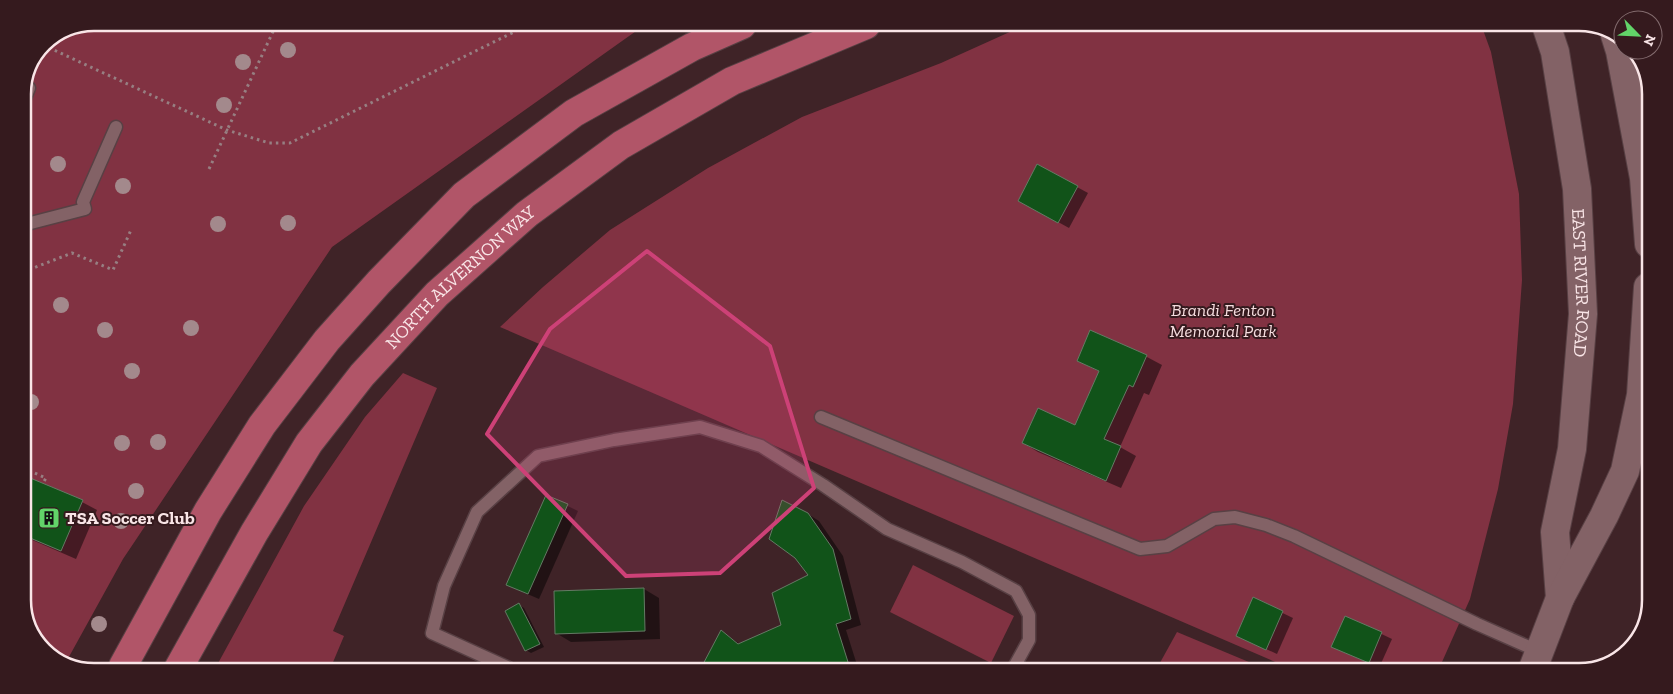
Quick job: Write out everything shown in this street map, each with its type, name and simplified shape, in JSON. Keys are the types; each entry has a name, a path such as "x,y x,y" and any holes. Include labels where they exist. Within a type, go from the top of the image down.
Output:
{"main road":[{"path":"124,663 208,511 262,425 327,340 385,276 464,195 574,113 692,47 728,31"},
{"name":"NORTH ALVERNON WAY","path":"181,663 254,533 309,443 362,375 437,294 526,214 620,145 732,81 852,31"}],"street":[{"name":"EAST RIVER ROAD","path":"1548,31 1555,52 1577,189 1583,314 1572,449 1556,532 1560,598"},
{"path":"1622,60 1642,167"},
{"name":"EAST RIVER ROAD","path":"1536,662 1560,598 1604,516 1625,471 1641,396 1642,380"}],"lane":[{"path":"31,223 85,209 82,202 116,127"},
{"path":"821,417 1140,550 1167,546 1214,519 1235,517 1266,525 1294,536 1468,620 1536,662"},
{"path":"498,663 432,633 444,586 477,512 538,456 614,440 700,427 761,446 823,485 887,529 962,562 1016,590 1029,615 1029,640 1017,663"}],"path":[{"path":"209,169 273,31"},
{"path":"51,49 228,130 269,143 290,143 516,31"},
{"path":"31,269 72,253 113,270 131,230"},
{"path":"31,471 46,478 43,483"}],"highlighted area":[{"path":"647,251 770,346 814,488 720,573 626,576 487,434 550,329"}],"green space":[{"path":"94,31 636,31 332,247 123,559 69,657 56,650 44,638 38,628 31,604 31,90 33,78 44,56 59,42 70,36"},
{"name":"Brandi Fenton Memorial Park","path":"1012,31 1483,31 1491,52 1519,194 1522,280 1513,404 1498,489 1470,599 1442,663 1278,663 500,327 543,287 610,230 708,168 802,117 941,63"},
{"path":"403,373 437,388 333,631 344,636 333,663 218,663 304,506 365,417"},
{"path":"913,565 1014,616 991,663 890,612"},
{"path":"1177,632 1251,663 1160,663"}],"building":[{"path":"1037,164 1078,186 1058,223 1018,201"},
{"path":"1090,330 1147,355 1133,387 1129,385 1104,439 1121,446 1106,481 1022,443 1038,408 1075,425 1099,371 1077,361"},
{"name":"TSA Soccer Club","path":"31,478 83,500 61,551 31,538"},
{"path":"546,495 568,504 528,594 506,585"},
{"path":"782,500 808,513 833,549 851,619 836,624 847,663 704,663 721,630 738,644 781,625 772,593 808,575 795,558 769,539"},
{"path":"644,588 645,631 555,634 554,591"},
{"path":"1253,597 1283,611 1266,650 1236,636"},
{"path":"519,603 540,644 525,651 505,611"},
{"path":"1345,616 1382,632 1369,663 1331,647"}],"place":[{"name":"TSA Soccer Club","path":"49,518"}]}
